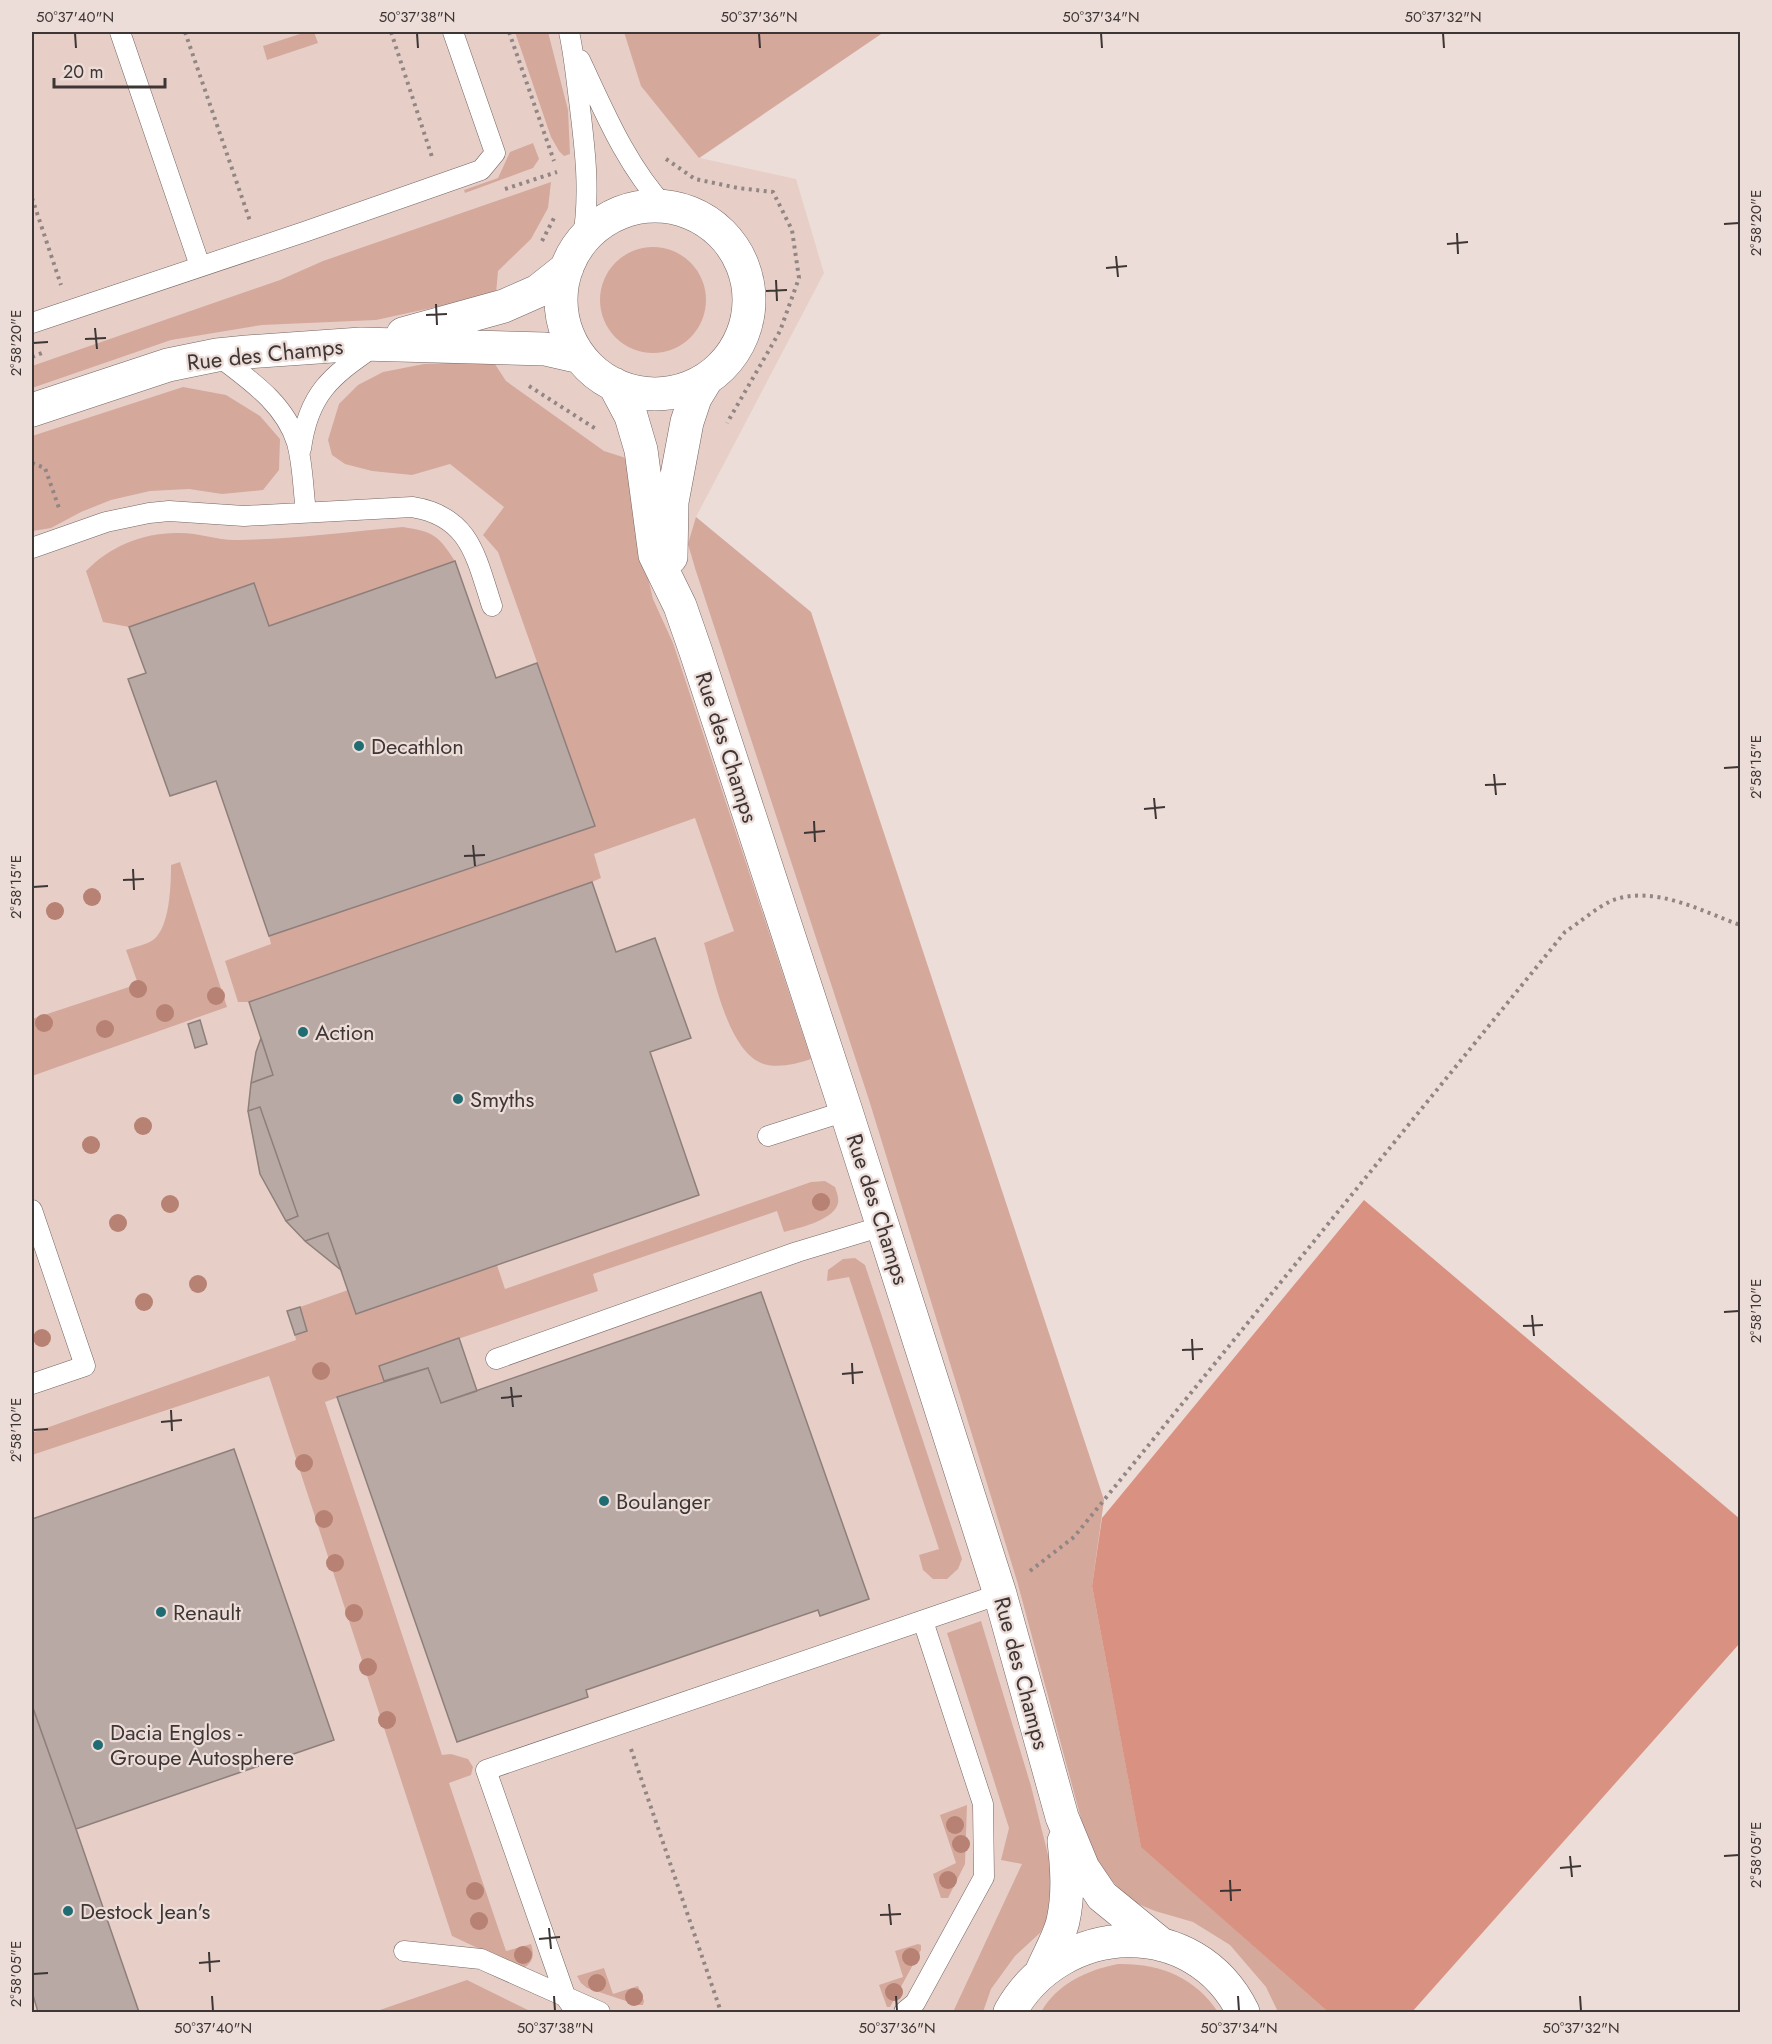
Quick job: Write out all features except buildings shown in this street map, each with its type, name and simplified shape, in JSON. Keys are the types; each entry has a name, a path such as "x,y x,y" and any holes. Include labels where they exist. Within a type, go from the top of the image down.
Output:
{"street":[{"path":"665,207 693,214 717,230 735,252 747,279 749,307 742,336 728,360 706,380 681,391 667,394 639,393 614,384 590,368 580,357 568,334 562,307 562,294 574,255 601,224 619,214 638,208 665,207"},
{"name":"Rue des Champs","path":"369,344 504,306 538,291 574,255"},
{"name":"Rue des Champs","path":"32,410 168,365 217,355 369,344 545,348 580,357"},
{"name":"Rue des Champs","path":"680,606 670,548 672,502 690,409 706,380"},
{"name":"Rue des Champs","path":"614,384 631,416 641,450 655,555 680,606 846,1111 1000,1594 1062,1817 1083,1868 1100,1894 1162,1945"},
{"name":"Rue des Champs","path":"1041,1973 1062,1923 1065,1907 1067,1865 1062,1817"},
{"path":"1010,2013 1023,1991 1062,1957 1098,1944 1136,1941 1162,1945 1185,1954 1207,1968 1234,1996 1243,2013"}],"lane":[{"path":"120,32 200,266"},
{"path":"32,323 259,248 481,170 495,153 453,32"},
{"path":"571,38 605,114 629,158 647,186 665,207"},
{"path":"571,38 588,204 574,255"},
{"path":"300,458 308,416 324,386 369,344"},
{"path":"217,355 257,387 283,413 292,428 300,458 306,512"},
{"path":"32,548 106,522 149,513 244,516 412,507 430,510 444,516 469,541 492,606"},
{"path":"768,1136 846,1111"},
{"path":"32,1210 84,1366 32,1384"},
{"path":"496,1359 797,1252 883,1226"},
{"path":"571,2005 486,1770 1000,1594"},
{"path":"904,2013 915,2002 984,1877 982,1804 923,1621"},
{"path":"404,1951 481,1959 571,2005 600,2013"}],"path":[{"path":"185,32 259,248"},
{"path":"392,32 441,184"},
{"path":"509,32 559,178"},
{"path":"629,158 657,153 695,179 738,188 773,192 792,230 799,278 780,331 726,424"},
{"path":"558,172 585,166"},
{"path":"32,198 70,309"},
{"path":"541,243 556,214"},
{"path":"503,347 505,366 511,374 622,445 641,450"},
{"path":"32,464 45,468 68,535"},
{"path":"1000,1594 1074,1537 1565,932 1611,901 1647,894 1740,925"},
{"path":"622,1724 721,2013"}],"shaded area":[{"path":"32,32 884,32 700,158 796,179 824,273 696,517 811,612 1104,1500 1092,1586 1141,1846 1328,2012 32,2012"},
{"path":"306,32 314,32 318,43 267,60 263,46"},
{"path":"515,32 548,32 568,110 570,154 564,156 551,137"},
{"path":"624,32 884,32 699,158 641,86"},
{"path":"533,143 539,159 533,168 465,193 464,190 498,178 510,152"},
{"path":"551,182 548,208 531,239 498,271 496,294 376,320 262,325 171,340 32,388 32,366 280,280 323,261"},
{"path":"653,247 673,251 691,262 702,280 706,300 702,320 691,338 673,349 653,353 633,349 615,338 604,320 600,300 604,280 615,262 633,251"},
{"path":"493,361 506,381 604,451 629,459 645,565 653,599 673,643 811,1059 779,1066 761,1063 749,1055 739,1043 731,1027 717,992 704,943 734,931 695,818 594,854 601,878 592,882 249,1002 238,1002 225,961 271,944 269,936 595,826 498,552 483,535 504,507 450,464 412,475 372,471 345,464 332,455 328,440 339,404 358,385 383,372 424,364"},
{"path":"183,387 226,395 260,416 280,439 279,470 263,490 222,494 189,489 150,491 111,500 81,512 51,528 33,531 32,436"},
{"path":"696,517 811,612 1104,1500 1092,1586 1141,1846 1328,2012 1278,2012 1266,1987 1230,1945 1193,1922 1131,1901 1099,1867 1086,1837 1017,1581 869,1100 695,568 688,544"},
{"path":"403,527 434,536 444,545 455,561 269,626 254,583 129,627 103,622 86,571 106,554 128,542 167,533 195,534 232,540 300,537"},
{"path":"180,862 227,1007 32,1076 32,1019 138,984 126,950 150,942 159,934 168,905 171,865"},
{"path":"825,1181 835,1187 838,1201 833,1211 821,1220 784,1232 777,1211 593,1274 598,1291 379,1366 384,1381 325,1402 442,1755 451,1754 468,1759 473,1767 471,1775 449,1783 506,1951 531,1944 532,1959 522,1969 452,1936 269,1376 32,1455 32,1433 296,1340 295,1335 307,1331 300,1307 348,1290 356,1314 497,1265 505,1289 811,1182"},
{"path":"1364,1200 1740,1519 1740,1643 1412,2012 1328,2012 1141,1847 1092,1586 1102,1518"},
{"path":"855,1258 865,1265 962,1559 958,1569 947,1579 933,1579 923,1570 919,1555 939,1549 849,1277 827,1281 828,1270 843,1259"},
{"path":"981,1621 1031,1786 1051,1867 1053,1908 1040,1933 1015,1956 991,1989 983,2012 953,2012 1022,1864 1001,1860 1009,1828 947,1633"},
{"path":"967,1805 965,1864 948,1898 941,1898 933,1874 956,1863 940,1815"},
{"path":"921,1945 921,1950 890,2007 887,2007 879,1985 903,1977 895,1951"},
{"path":"1118,1964 1148,1966 1175,1974 1198,1990 1218,2012 1041,2012 1064,1986 1084,1974"},
{"path":"604,1968 613,1994 638,1986 644,2001 643,2005 587,1988 577,1976"},
{"path":"467,1980 532,2012 374,2012"}],"place":[{"name":"Decathlon","path":"359,746"},
{"name":"Action","path":"303,1032"},
{"name":"Smyths","path":"458,1099"},
{"name":"Boulanger","path":"604,1501"},
{"name":"Renault","path":"161,1612"},
{"name":"Dacia Englos - Groupe Autosphere","path":"98,1745"},
{"name":"Destock Jean's","path":"68,1911"}]}
